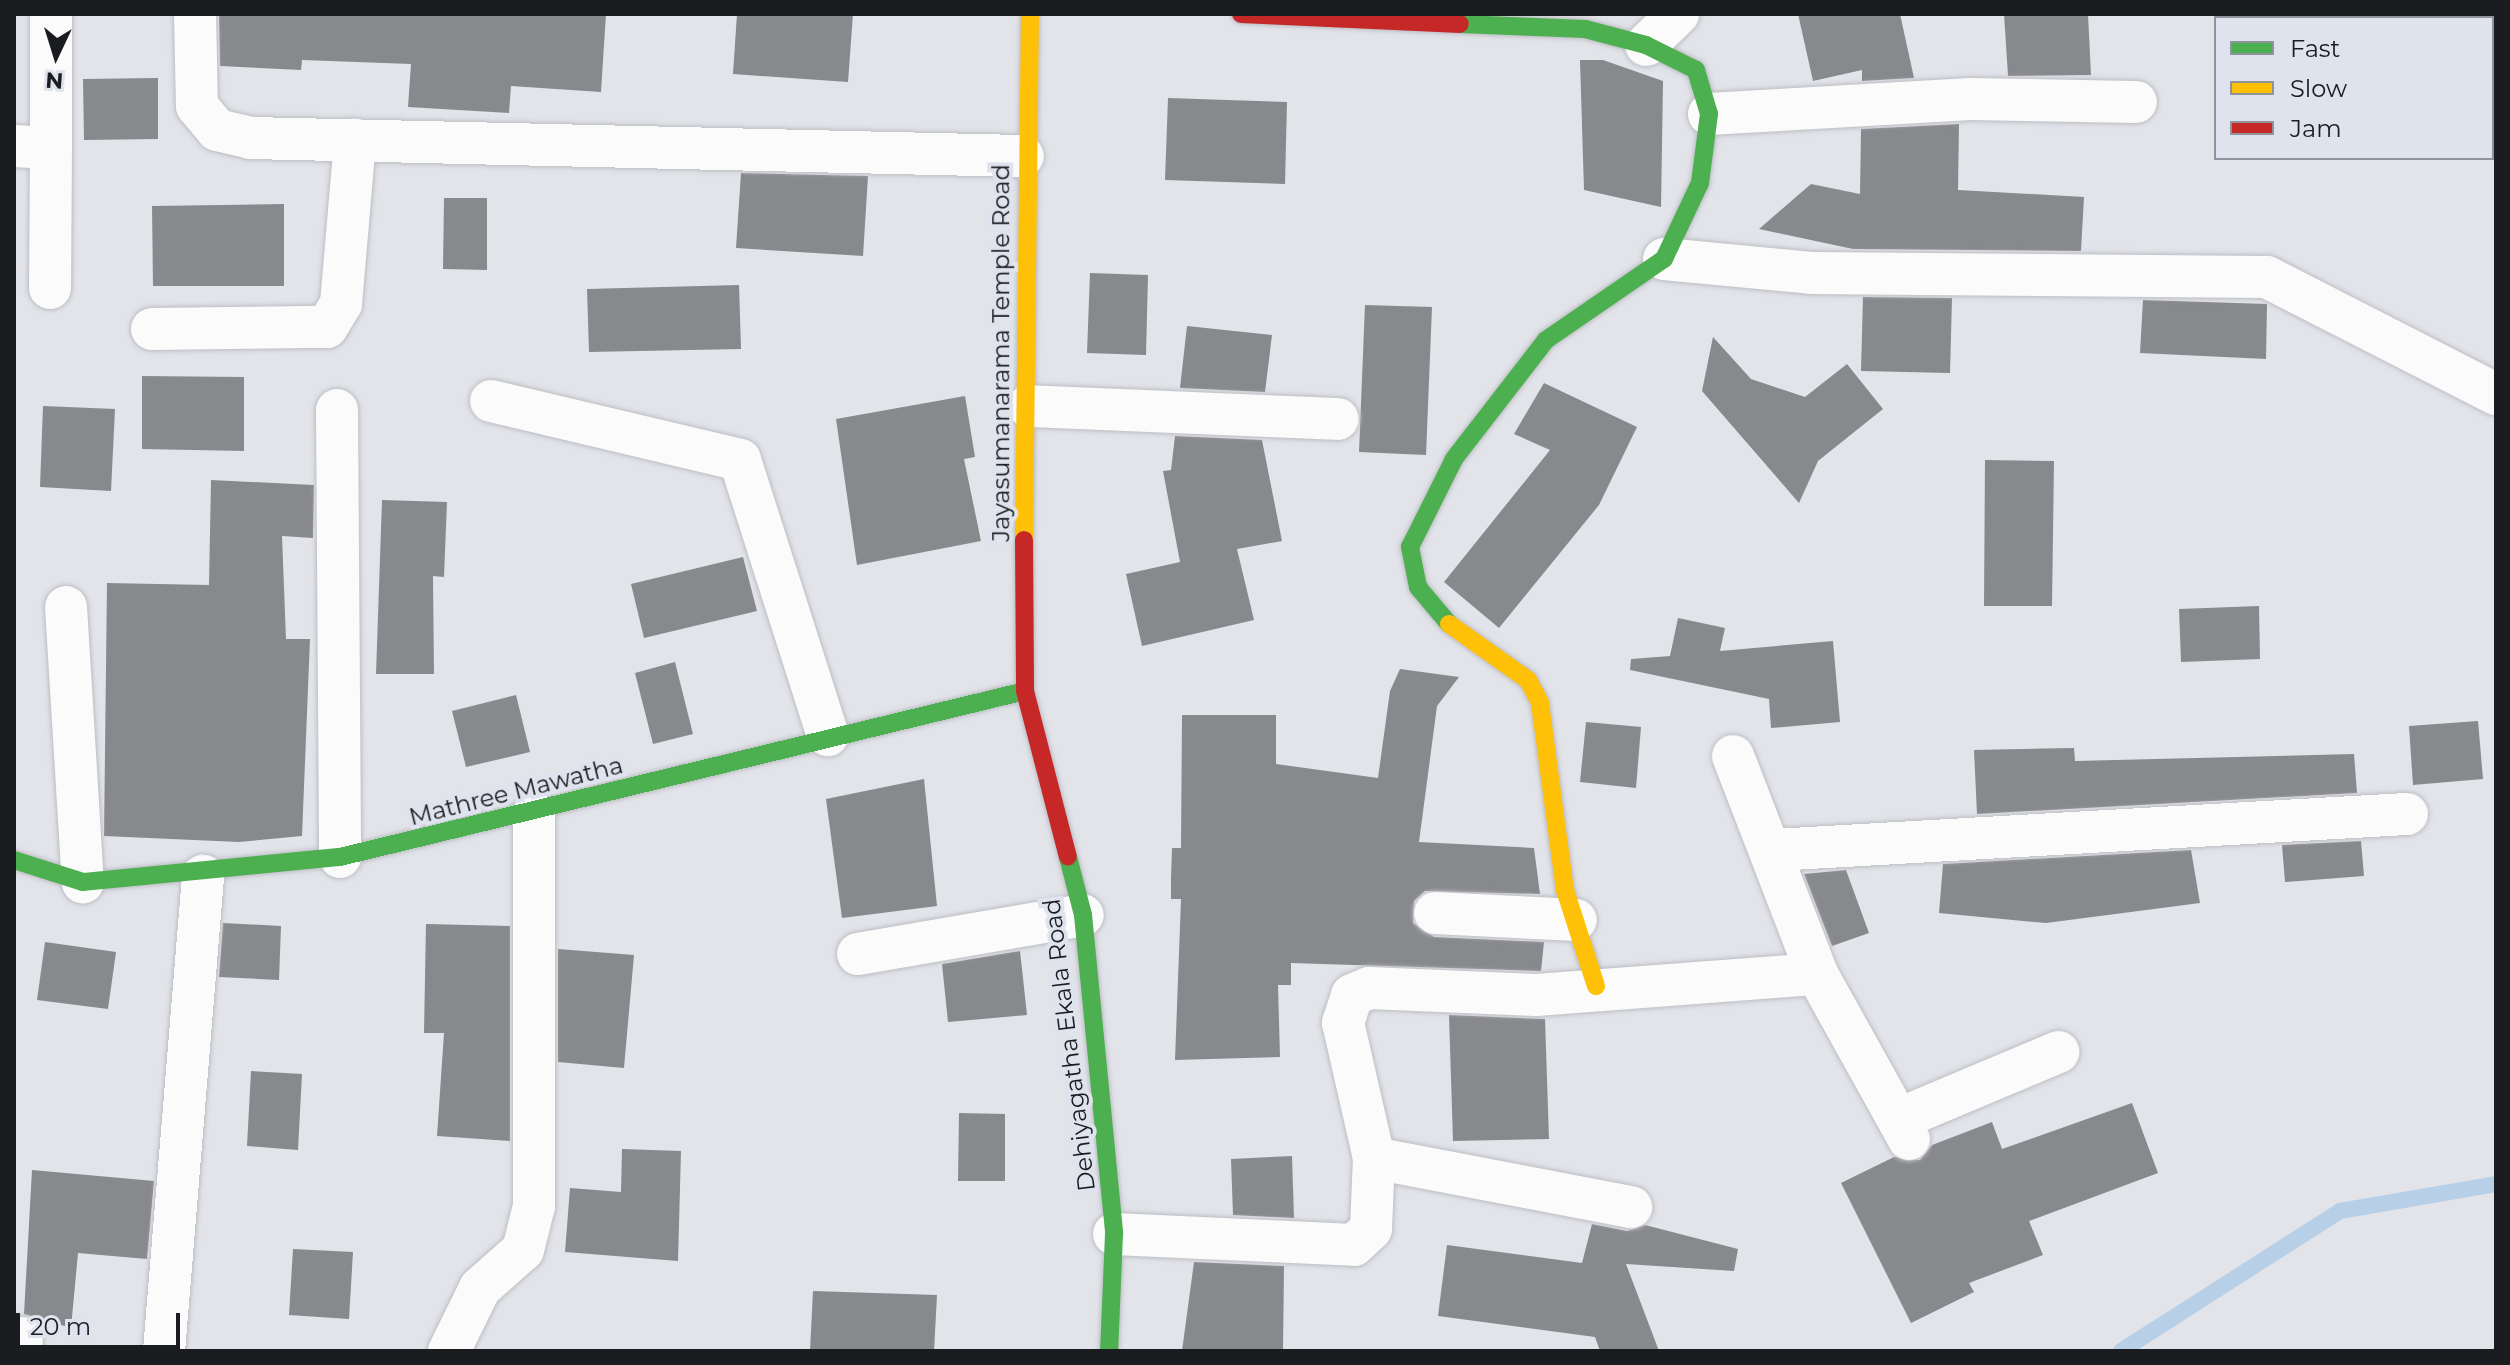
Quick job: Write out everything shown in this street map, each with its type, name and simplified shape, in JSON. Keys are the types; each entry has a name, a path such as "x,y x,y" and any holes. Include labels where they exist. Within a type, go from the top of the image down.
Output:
{"street":[{"path":"50,288 33,147 51,14"},
{"path":"195,14 197,106 217,130 355,140 1023,156"},
{"name":"Jayasumanarama Temple Road","path":"1025,691 1028,406 1023,156 1030,14"},
{"path":"1241,14 1585,29 1646,45 1696,70 1709,114 1700,183 1664,259 1546,340 1454,459 1410,547 1418,587 1434,613 1528,680 1540,703 1576,920 1596,986"},
{"path":"1646,45 1678,14"},
{"path":"1709,114 1971,99 2136,102"},
{"path":"152,329 327,327 341,304 355,140"},
{"path":"1664,259 1811,273 2267,277 2496,394"},
{"path":"491,401 740,460 828,735"},
{"path":"1028,406 1338,419"},
{"path":"337,410 340,857"},
{"path":"66,607 83,882"},
{"name":"Mathree Mawatha","path":"14,860 83,882 203,876 340,857 534,813 828,735 1025,691"},
{"name":"Dehiyagatha Ekala Road","path":"1025,691 1083,915 1114,1234 1109,1351"},
{"path":"1733,756 1774,850 1817,974 1904,1129 2058,1052"},
{"path":"449,1351 480,1288 523,1250 534,1206 534,813"},
{"path":"1774,850 2407,814"},
{"path":"164,1351 203,876"},
{"path":"1435,913 1576,920"},
{"path":"858,954 1083,915"},
{"path":"1114,1234 1354,1245 1371,1229 1374,1158 1343,1023 1352,995 1369,988 1536,995 1596,986 1817,974"},
{"path":"1374,1158 1631,1207"}],"building":[{"path":"219,14 606,14 601,92 511,86 509,113 408,107 411,64 302,60 301,70 220,66"},
{"path":"737,14 853,14 848,82 733,74"},
{"path":"1798,14 1900,14 1914,78 1862,81 1862,70 1813,81"},
{"path":"2004,14 2088,14 2091,75 2008,76"},
{"path":"1580,60 1603,60 1663,81 1661,207 1584,190"},
{"path":"158,78 158,139 84,140 83,79"},
{"path":"1168,98 1287,102 1285,184 1165,180"},
{"path":"1959,124 1958,190 2084,197 2081,251 1853,249 1759,229 1811,184 1860,194 1861,129"},
{"path":"741,173 868,176 863,256 736,248"},
{"path":"444,198 487,198 487,270 443,269"},
{"path":"284,204 284,286 153,286 152,206"},
{"path":"1090,273 1148,275 1146,355 1087,353"},
{"path":"739,285 741,349 589,352 587,289"},
{"path":"1863,297 1952,298 1950,373 1861,371"},
{"path":"2143,300 2267,304 2266,359 2140,353"},
{"path":"1365,305 1432,307 1426,455 1359,452"},
{"path":"1187,326 1272,335 1265,392 1180,388"},
{"path":"1713,337 1751,379 1805,397 1847,364 1883,409 1818,461 1799,503 1702,391"},
{"path":"142,376 244,377 244,451 142,449"},
{"path":"1544,383 1637,427 1599,505 1499,628 1444,582 1550,450 1514,434"},
{"path":"965,396 975,457 964,459 981,541 857,565 836,419"},
{"path":"43,406 115,409 111,491 40,487"},
{"path":"1175,436 1262,440 1282,541 1237,549 1254,620 1142,646 1126,574 1180,562 1163,471 1171,470"},
{"path":"1985,460 2054,461 2052,606 1984,606"},
{"path":"211,480 314,485 313,538 282,536 286,639 310,639 302,836 239,842 104,836 107,583 209,585"},
{"path":"382,500 447,502 444,577 433,576 434,674 376,674"},
{"path":"743,557 757,611 644,638 631,584"},
{"path":"2259,606 2260,659 2181,662 2179,609"},
{"path":"1678,618 1725,628 1720,651 1833,641 1840,722 1771,728 1769,699 1630,670 1631,659 1670,656"},
{"path":"675,662 693,734 653,744 635,673"},
{"path":"1400,669 1459,677 1437,706 1419,842 1534,848 1540,894 1425,891 1414,901 1413,923 1434,937 1544,942 1541,971 1291,963 1291,985 1278,985 1280,1057 1175,1060 1181,899 1171,899 1171,878 1172,848 1181,848 1182,715 1276,715 1276,764 1378,778 1390,691"},
{"path":"516,695 530,752 466,767 452,711"},
{"path":"2478,721 2483,779 2413,785 2409,726"},
{"path":"1586,722 1641,727 1636,788 1580,782"},
{"path":"2074,748 2075,761 2354,754 2357,793 1977,814 1974,750"},
{"path":"924,779 937,906 842,918 826,799"},
{"path":"2361,841 2364,876 2285,882 2282,845"},
{"path":"2191,850 2200,903 2046,923 1939,913 1943,864"},
{"path":"1846,870 1869,933 1832,946 1804,874"},
{"path":"223,923 281,926 279,980 219,977"},
{"path":"426,924 510,926 510,1141 437,1136 444,1033 424,1033"},
{"path":"45,942 116,952 108,1009 37,1000"},
{"path":"558,949 634,955 624,1068 558,1062"},
{"path":"1020,951 1027,1015 948,1022 942,964"},
{"path":"1449,1015 1545,1019 1549,1139 1453,1141"},
{"path":"251,1071 302,1074 298,1150 247,1146"},
{"path":"2132,1103 2158,1173 2029,1221 2043,1255 1969,1283 1974,1292 1911,1323 1841,1183 1894,1157 1920,1160 1932,1145 1992,1122 2002,1149"},
{"path":"959,1113 1005,1114 1005,1181 958,1181"},
{"path":"622,1149 681,1151 678,1261 565,1252 570,1188 621,1192"},
{"path":"1292,1156 1294,1218 1233,1215 1231,1159"},
{"path":"32,1170 154,1181 147,1259 78,1253 71,1328 24,1314"},
{"path":"1592,1224 1627,1231 1645,1225 1738,1249 1734,1271 1626,1264 1659,1351 1600,1351 1595,1337 1438,1316 1447,1245 1582,1263"},
{"path":"293,1249 353,1252 349,1319 289,1315"},
{"path":"1194,1262 1284,1266 1283,1351 1182,1351"},
{"path":"813,1291 937,1295 934,1351 810,1351"}],"waterway":[{"path":"2121,1351 2340,1211 2496,1184"}],"traffic: fast":[{"path":"1449,624 1418,587 1410,547 1454,459 1546,340 1664,259 1700,183 1709,114 1696,70 1646,45 1585,29 1460,24"},
{"path":"14,860 83,882 340,857 1025,691"},
{"path":"1068,857 1083,915 1114,1234 1109,1351"}],"traffic: slow":[{"path":"1024,540 1030,14"},
{"path":"1449,624 1528,680 1540,703 1565,890 1596,986"}],"traffic: jam":[{"path":"1241,14 1460,24"},
{"path":"1024,540 1025,691 1068,857"}]}
